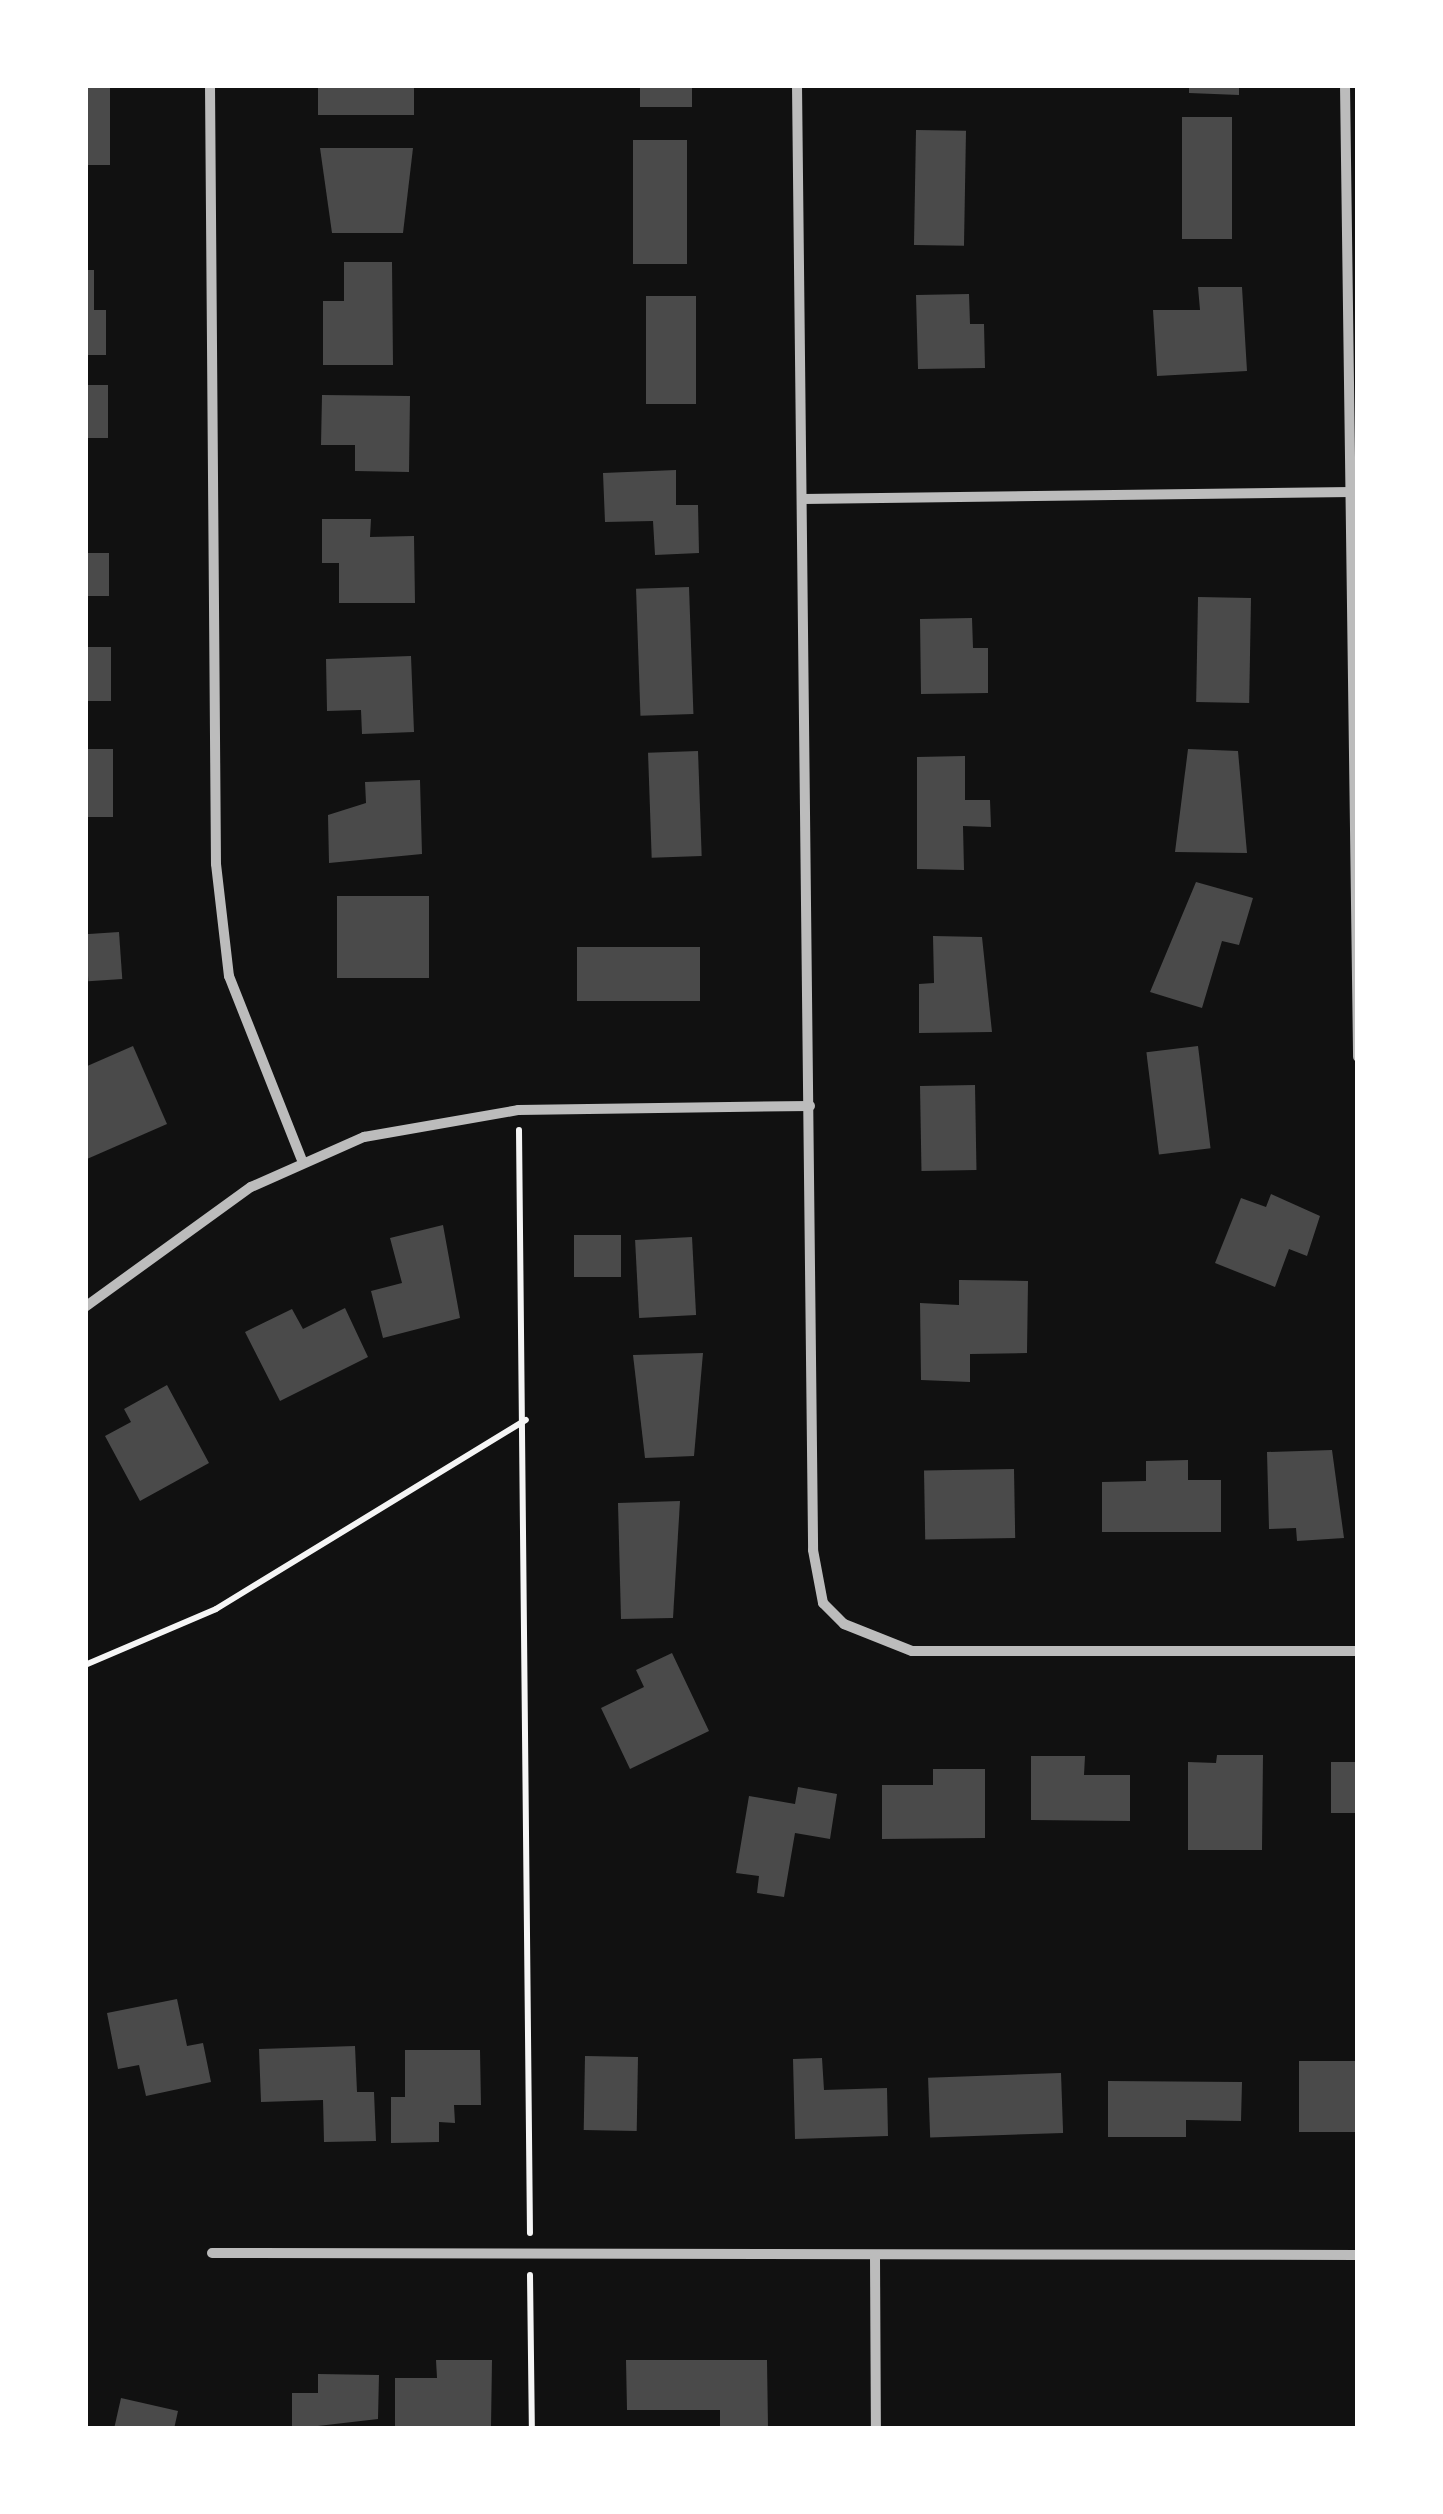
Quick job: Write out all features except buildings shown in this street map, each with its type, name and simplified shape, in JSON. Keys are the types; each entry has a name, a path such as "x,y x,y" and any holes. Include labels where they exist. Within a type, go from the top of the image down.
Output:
{"street":[{"path":"210,85 216,864 229,976 301,1158"},
{"path":"797,85 813,1550 823,1603 844,1624 912,1651 1358,1651"},
{"path":"1345,85 1358,1057"},
{"path":"803,499 1352,492"},
{"path":"85,1307 301,1158 418,1124 518,1110 810,1106"},
{"path":"212,2253 1358,2254"},
{"path":"875,2256 876,2429"}],"path":[{"path":"518,1110 526,1420 532,2429"},
{"path":"85,1665 216,1609 526,1420"}]}
